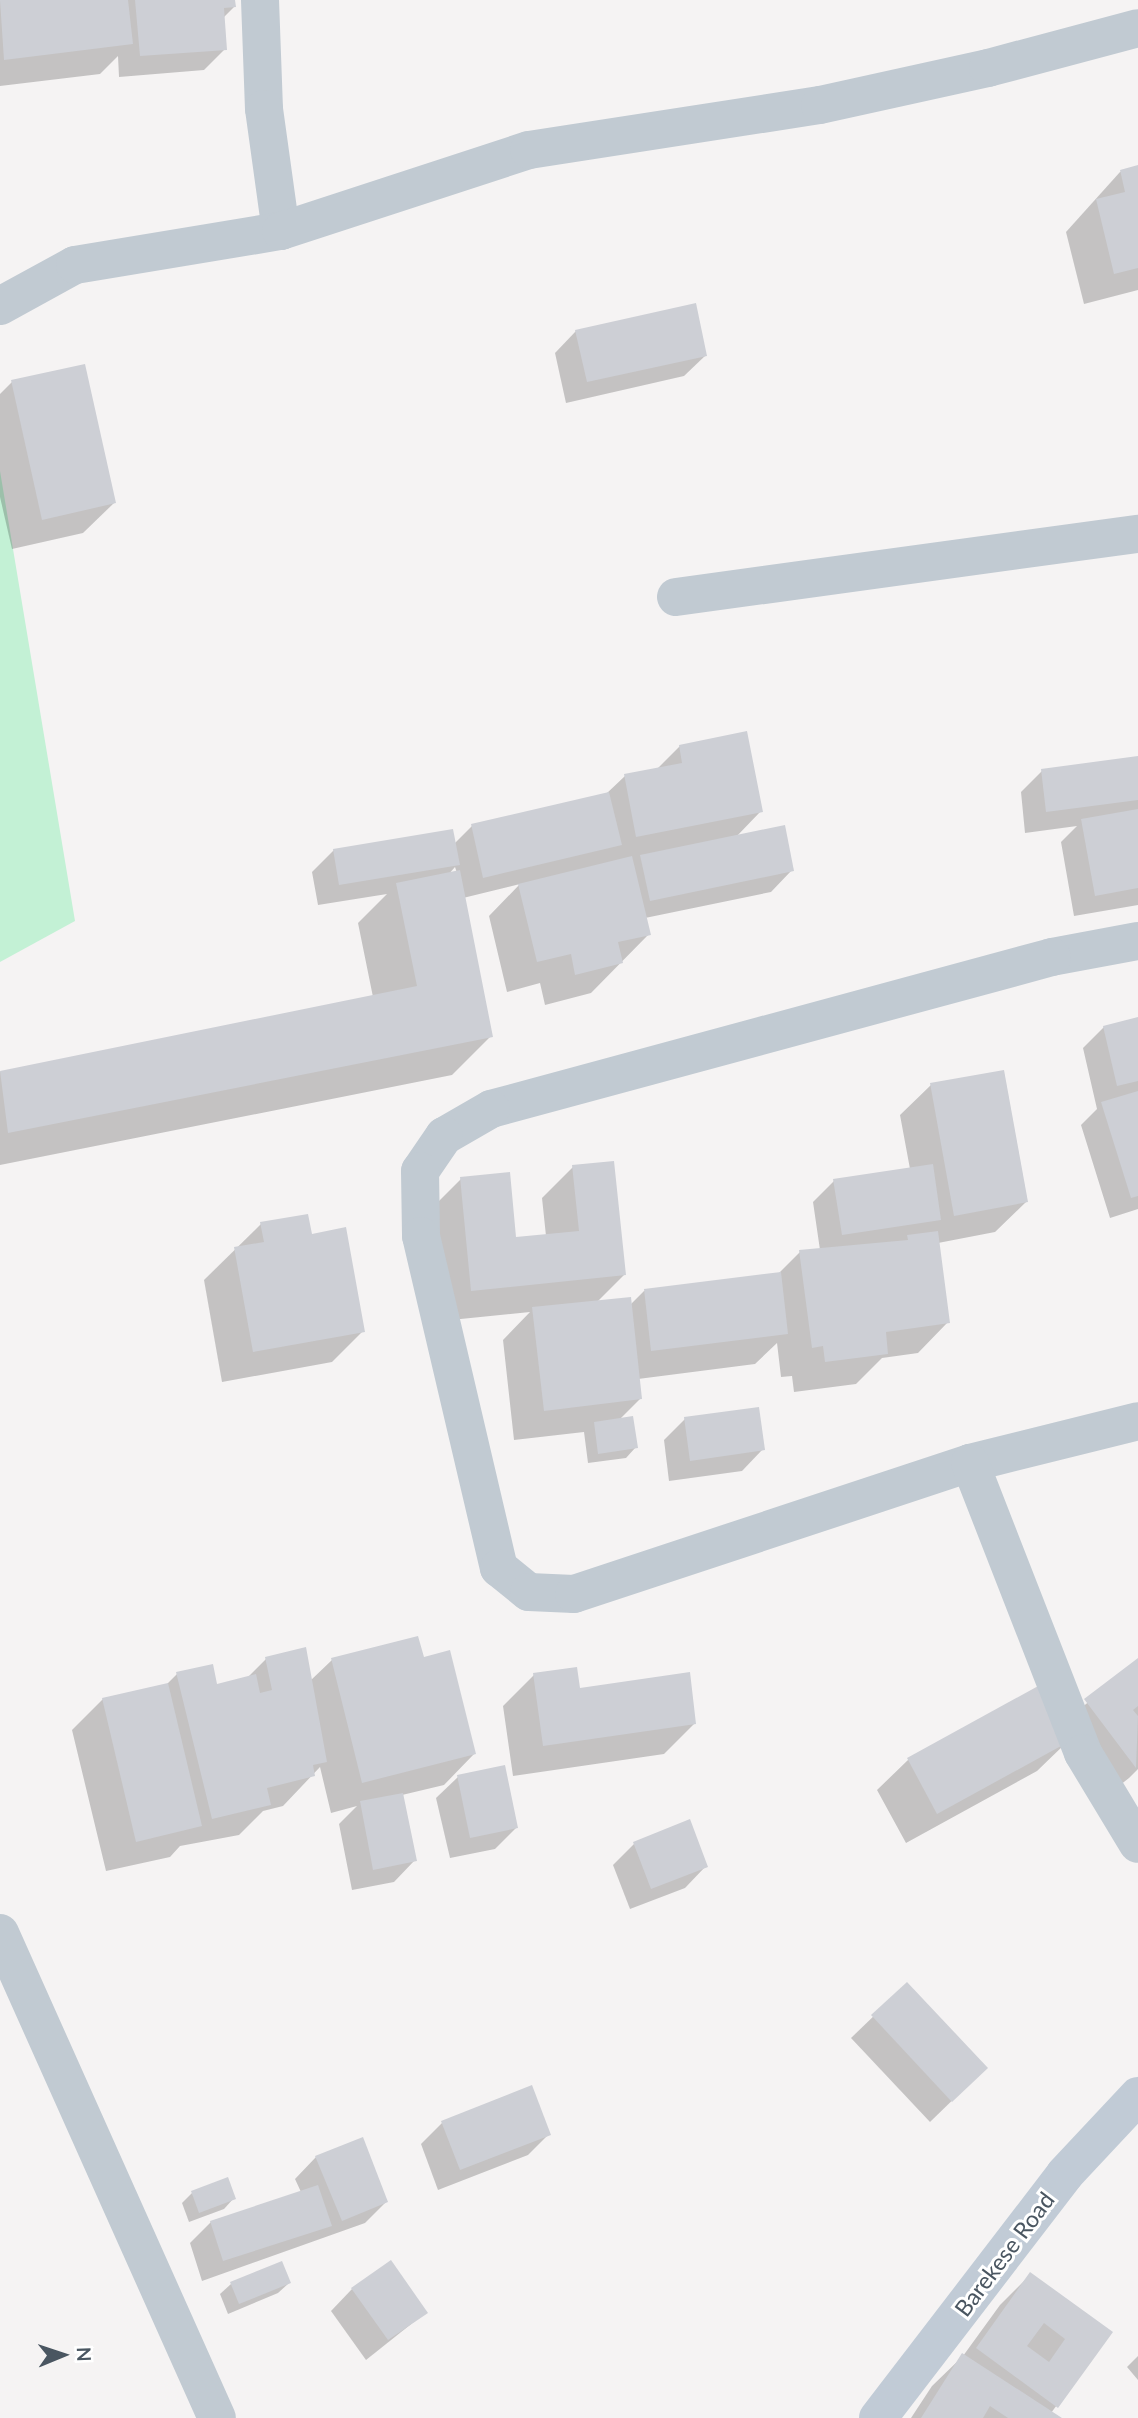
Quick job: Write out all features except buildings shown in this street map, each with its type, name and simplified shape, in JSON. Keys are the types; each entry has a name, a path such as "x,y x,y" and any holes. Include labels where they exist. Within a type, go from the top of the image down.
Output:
{"main road":[{"name":"Barekese Road","path":"878,2418 1065,2174 1138,2096"}],"street":[{"path":"260,0 264,109 281,231"},
{"path":"0,306 75,265 281,231 529,150 820,105 988,68 1138,28"},
{"path":"676,597 1138,534"},
{"path":"1138,941 1052,957 491,1109 444,1136 420,1171 421,1236 499,1568 529,1592 574,1594 970,1463 1138,1421"},
{"path":"970,1463 1083,1753 1138,1844"},
{"path":"0,1933 217,2418"}],"green space":[{"path":"0,471 75,921 0,962"}]}
